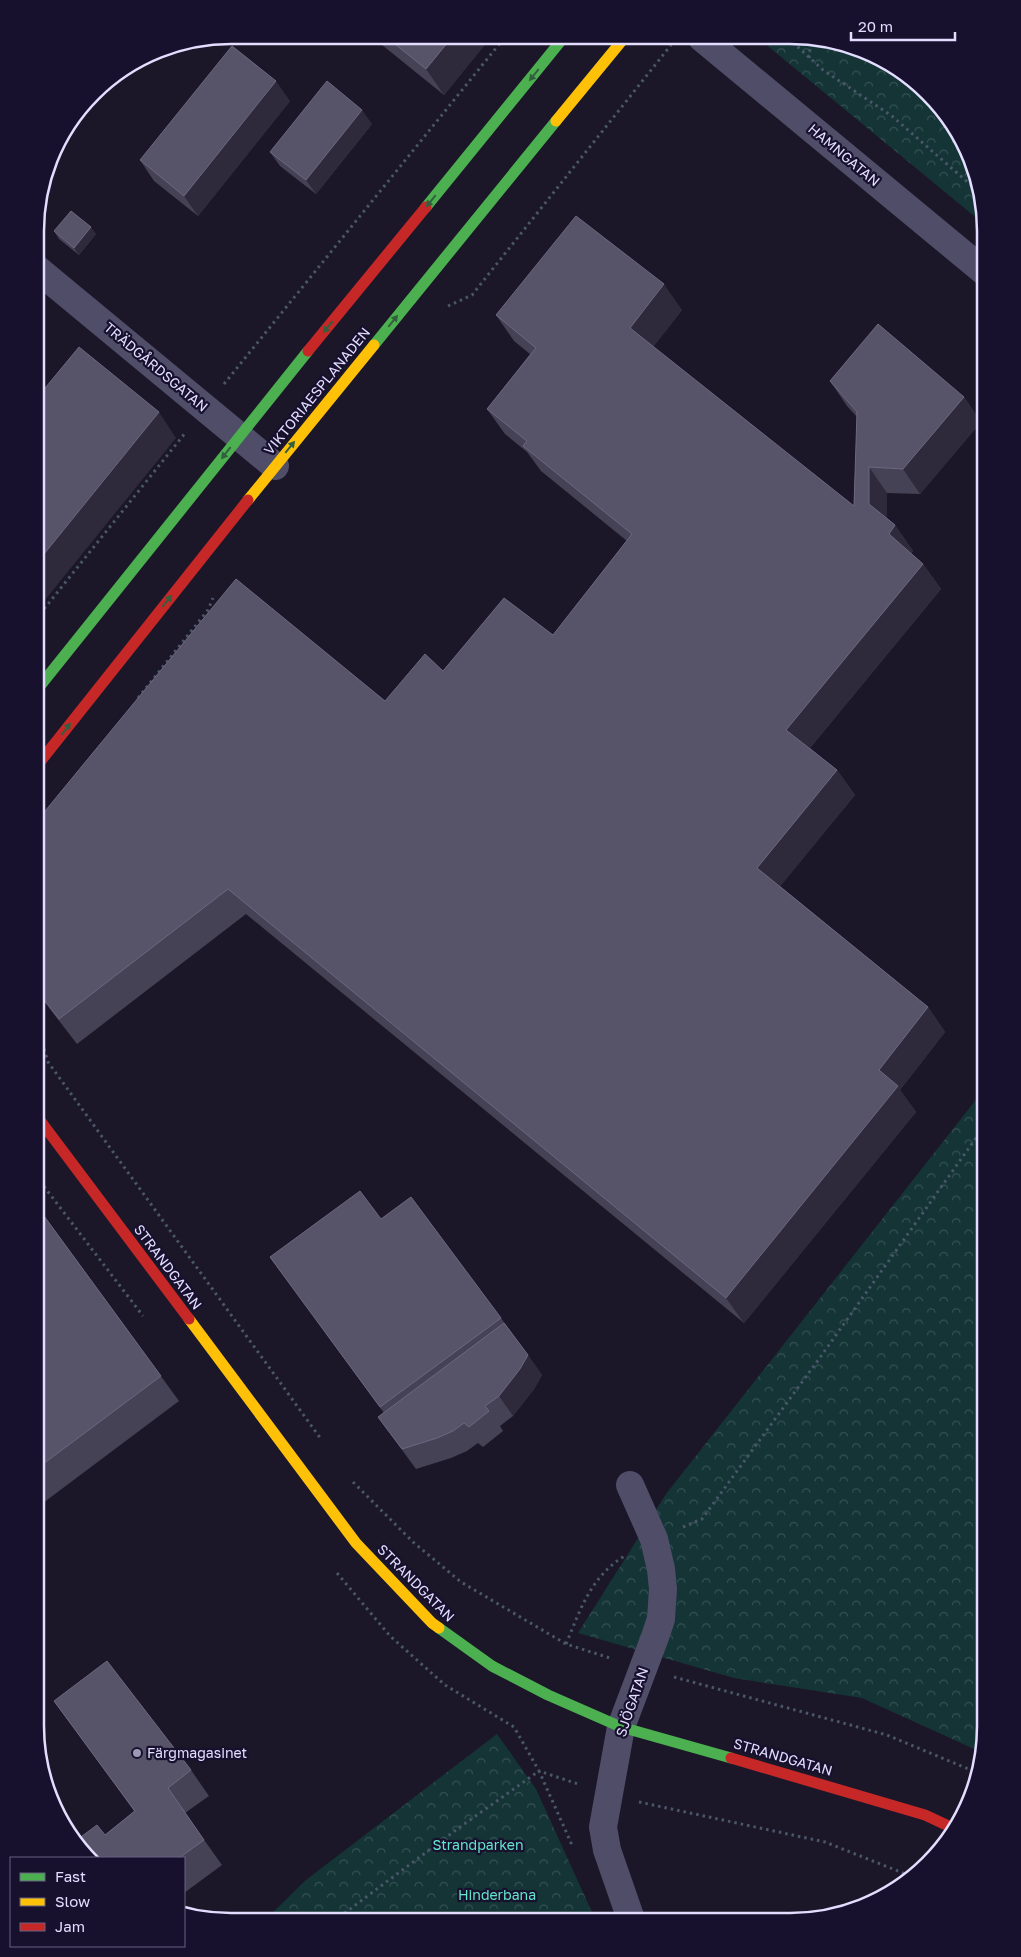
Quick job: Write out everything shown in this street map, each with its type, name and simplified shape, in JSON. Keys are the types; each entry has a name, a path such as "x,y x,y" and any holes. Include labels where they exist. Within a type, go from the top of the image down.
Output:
{"main road":[{"path":"44,681 238,437 558,44"},
{"name":"VIKTORIAESPLANADEN","path":"44,757 275,466 620,44"},
{"name":"STRANDGATAN","path":"44,1126 356,1543 432,1623 492,1666 548,1695 620,1727 925,1815 948,1826"}],"street":[{"name":"HAMNGATAN","path":"709,44 977,265"},
{"name":"TRÄDGÅRDSGATAN","path":"44,275 275,466"},
{"name":"SJÖGATAN","path":"629,1913 607,1850 603,1828 620,1727 661,1619 663,1589 661,1569 654,1539 630,1486"}],"path":[{"path":"44,609 499,44"},
{"path":"446,307 472,295 672,44"},
{"path":"794,44 822,70 892,116 972,186"},
{"path":"809,58 810,45"},
{"path":"134,702 208,610 215,594"},
{"path":"44,1049 48,1062 322,1439"},
{"path":"566,1644 592,1586 614,1562 654,1539 702,1519 977,1137"},
{"path":"351,1480 412,1542 461,1582 566,1644 643,1668 887,1735 972,1771"},
{"path":"345,1913 456,1830 539,1772"}],"green space":[{"path":"765,44 803,44 839,50 873,63 894,75 914,90 939,117 958,148 971,182 977,218"},
{"path":"977,1098 976,1750 862,1698 734,1678 578,1633 666,1494"},
{"name":"Strandparken","path":"497,1734 536,1789 592,1913 272,1913 306,1880"}],"building":[{"path":"395,44 446,44 426,69"},
{"path":"232,46 276,81 184,196 140,160"},
{"path":"327,81 362,110 306,180 270,152"},
{"path":"71,211 91,227 74,248 54,231"},
{"path":"576,216 664,284 630,328 854,506 857,412 830,381 878,324 964,397 903,469 869,467 869,504 895,525 889,534 923,564 786,730 837,770 757,868 928,1007 879,1070 898,1086 726,1298 228,889 59,1019 44,999 44,812 236,579 385,701 425,654 443,671 504,598 553,635 632,534 523,446 527,441 487,409 536,348 496,315"},
{"path":"79,347 159,412 44,554 44,389"},
{"path":"360,1191 381,1219 411,1197 501,1318 380,1407 270,1257"},
{"path":"44,1216 161,1376 44,1463"},
{"path":"504,1323 528,1355 520,1369 499,1396 485,1406 489,1411 469,1427 464,1423 453,1431 437,1438 402,1449 378,1417"},
{"path":"107,1661 191,1770 168,1788 204,1840 180,1857 96,1857 80,1837 97,1825 105,1835 135,1811 54,1701"}],"traffic: fast":[{"path":"426,207 558,44"},
{"path":"374,345 556,121"},
{"path":"44,681 308,351"},
{"path":"439,1628 492,1666 548,1695 621,1727 731,1758"}],"traffic: slow":[{"path":"556,121 619,44"},
{"path":"248,500 374,345"},
{"path":"189,1319 356,1543 432,1623 439,1628"}],"traffic: jam":[{"path":"308,351 426,207"},
{"path":"44,757 248,500"},
{"path":"44,1126 189,1319"},
{"path":"731,1758 925,1815 948,1826"}],"place":[{"name":"Färgmagasinet","path":"137,1753"}],"park label":[{"name":"Hinderbana","path":"497,1895"}]}
